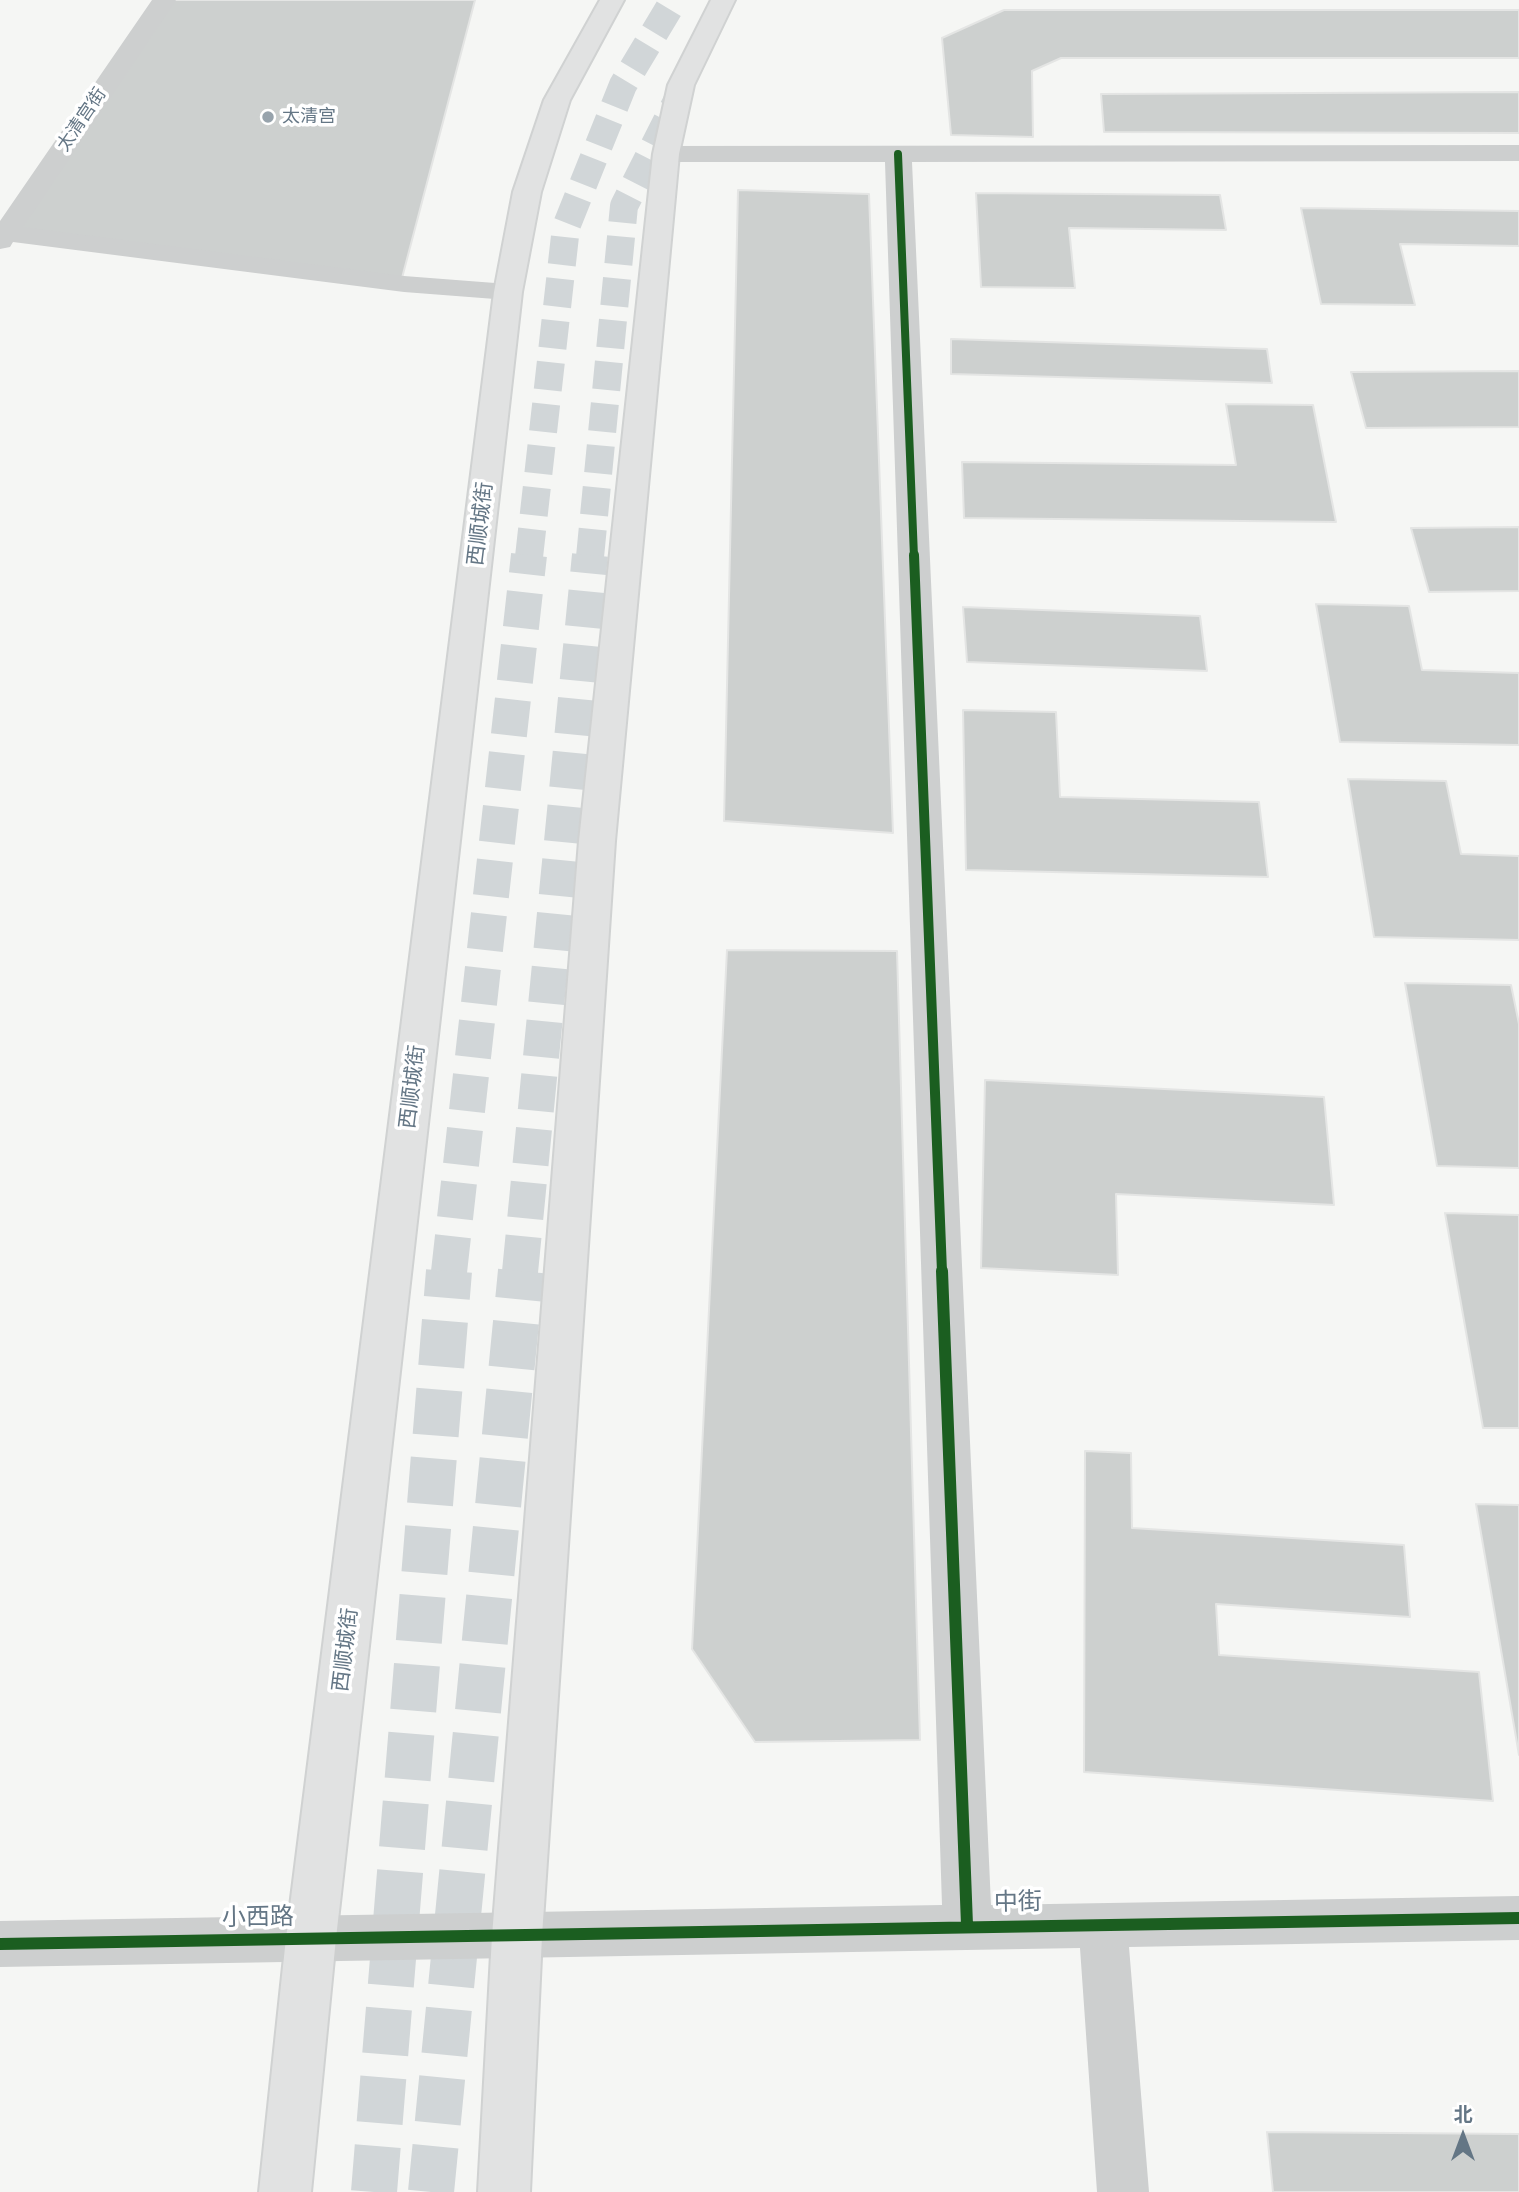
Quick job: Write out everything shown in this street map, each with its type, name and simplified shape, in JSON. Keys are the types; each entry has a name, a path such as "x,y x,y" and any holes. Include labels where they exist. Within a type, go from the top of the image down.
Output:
{"main road":[{"name":"西顺城街","path":"285,2192 311,1938 508,292 527,192 557,100 612,0"},
{"path":"504,2192 517,1936 597,841 666,154 681,85 723,0"}],"street":[{"name":"太清宫街","path":"1,235 164,0"},
{"path":"666,154 1519,153"},
{"path":"898,154 967,1925"},
{"path":"1,235 404,284 508,292"},
{"name":"中街","path":"517,1936 967,1925 1519,1917"},
{"path":"1102,1923 1124,2192"},
{"name":"小西路","path":"0,1944 517,1936"}],"building":[{"name":"太清宫","path":"166,0 475,0 402,278 16,234"},
{"path":"1004,10 1519,10 1519,58 1061,58 1032,71 1033,137 951,135 942,38"},
{"path":"1519,92 1519,133 1104,132 1101,94"},
{"path":"738,190 869,194 893,833 724,821"},
{"path":"976,193 1220,195 1226,230 1069,228 1075,288 981,287"},
{"path":"1301,208 1519,211 1519,246 1400,244 1415,305 1321,304"},
{"path":"951,339 1267,349 1272,383 951,374"},
{"path":"1519,371 1519,427 1366,428 1351,372"},
{"path":"1226,404 1313,405 1336,522 964,518 962,462 1236,465"},
{"path":"1519,527 1519,591 1429,592 1411,528"},
{"path":"1316,604 1409,606 1422,670 1519,673 1519,745 1340,742"},
{"path":"963,607 1200,616 1207,671 967,662"},
{"path":"963,710 1056,712 1060,797 1259,802 1268,877 966,870"},
{"path":"1348,779 1446,781 1461,854 1519,856 1519,940 1374,937"},
{"path":"727,950 897,951 920,1740 755,1742 692,1649"},
{"path":"1405,983 1511,985 1519,1024 1519,1168 1437,1166"},
{"path":"985,1080 1324,1097 1334,1205 1116,1194 1118,1275 981,1268"},
{"path":"1445,1213 1519,1215 1519,1428 1483,1428"},
{"path":"1085,1451 1131,1453 1132,1528 1404,1545 1410,1617 1216,1604 1219,1655 1479,1672 1493,1801 1084,1772"},
{"path":"1476,1504 1519,1505 1519,1755"},
{"path":"1267,2132 1519,2134 1519,2192 1273,2192"}],"tunnel":[{"path":"529,557 566,227 623,85 674,0"},
{"path":"590,557 624,206 678,99"},
{"path":"449,1272 529,555"},
{"path":"520,1272 590,555"},
{"path":"374,2192 449,1271"},
{"path":"431,2192 521,1271"}],"cycle path":[{"path":"898,154 967,1925"},
{"path":"0,1944 1519,1918"}],"place":[{"name":"太清宫","path":"268,117"}]}
